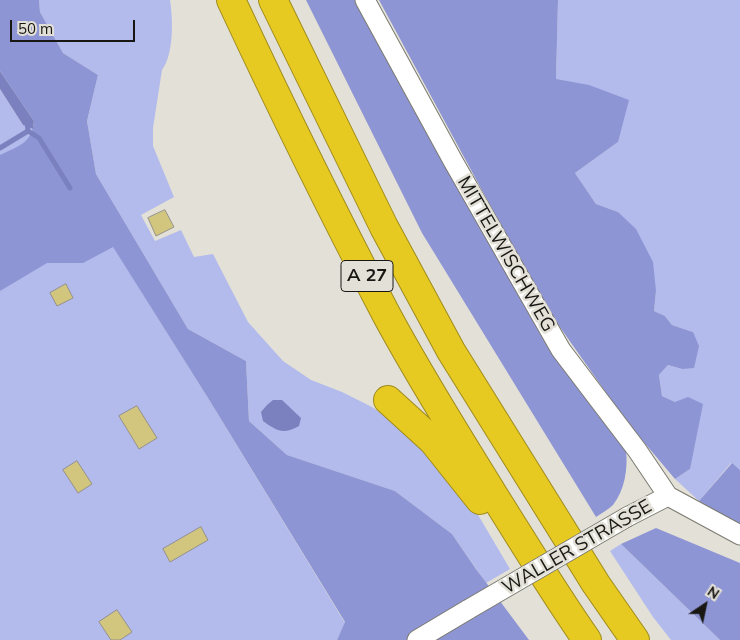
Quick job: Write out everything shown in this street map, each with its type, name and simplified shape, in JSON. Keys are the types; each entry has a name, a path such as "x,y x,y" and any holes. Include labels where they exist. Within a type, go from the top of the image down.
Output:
{"highway":[{"name":"A 27","path":"230,0 297,139 386,313 448,421 560,601 587,640"},
{"name":"A 27","path":"273,0 384,227 452,351 596,584 635,640"},
{"path":"388,400 433,441 478,497 522,541"},
{"path":"596,584 621,605 656,640"}],"street":[{"name":"MITTELWISCHWEG","path":"365,0 453,161 561,350 637,450 668,496"},
{"name":"WALLER STRASSE","path":"417,640 627,517 668,496 740,535"}],"shaded area":[{"path":"0,0 39,0 40,12 63,53 98,75 87,121 96,174 188,329 246,361 249,421 287,455 395,491 452,534 529,640 337,640 345,622 113,247 83,263 47,263 0,291 0,155 27,139 33,129 34,121 0,71"},
{"path":"39,0 170,0 172,17 171,46 162,70 153,128 153,146 174,197 141,215 155,241 181,230 194,257 213,254 248,322 283,361 311,380 342,392 372,407 405,430 474,508 510,569 486,583 452,534 395,491 287,455 249,421 246,361 188,329 96,174 87,121 98,75 63,53 40,12"},
{"path":"306,0 357,0 400,85 547,346 626,450 626,471 620,493 613,505 596,517 422,233"},
{"path":"379,0 558,0 556,79 589,85 629,100 618,142 575,173 596,204 618,212 636,229 653,262 656,291 654,311 665,316 672,325 693,332 699,346 694,368 682,369 668,365 659,375 662,396 675,402 688,397 703,404 690,469 675,479 626,421 543,303"},
{"path":"558,0 740,0 740,470 731,463 699,501 675,479 690,469 675,402 662,396 659,375 668,365 682,369 693,332 672,325 665,316 654,311 656,291 618,212 596,204 575,173 618,142 556,79"},
{"path":"0,71 34,121 33,129 23,125 0,89"},
{"path":"0,89 23,125 33,129 45,138 208,398 345,623 337,640 0,640"},
{"path":"273,400 282,400 301,418 299,426 280,431 263,421 261,412"},
{"path":"732,463 740,470 740,526 699,501"},
{"path":"656,528 740,563 740,640 720,640 621,544"},
{"path":"621,544 720,640 671,640 653,617 610,551"}],"building":[{"path":"165,210 174,227 156,236 148,218"},
{"path":"66,284 73,298 57,306 50,293"},
{"path":"137,406 157,438 139,449 119,416"},
{"path":"77,461 92,484 78,493 63,470"},
{"path":"201,527 208,540 170,562 163,549"},
{"path":"117,610 132,632 120,640 111,640 99,622"}],"waterway":[{"path":"0,148 28,131 27,122"},
{"path":"28,131 39,138 70,188"}]}
